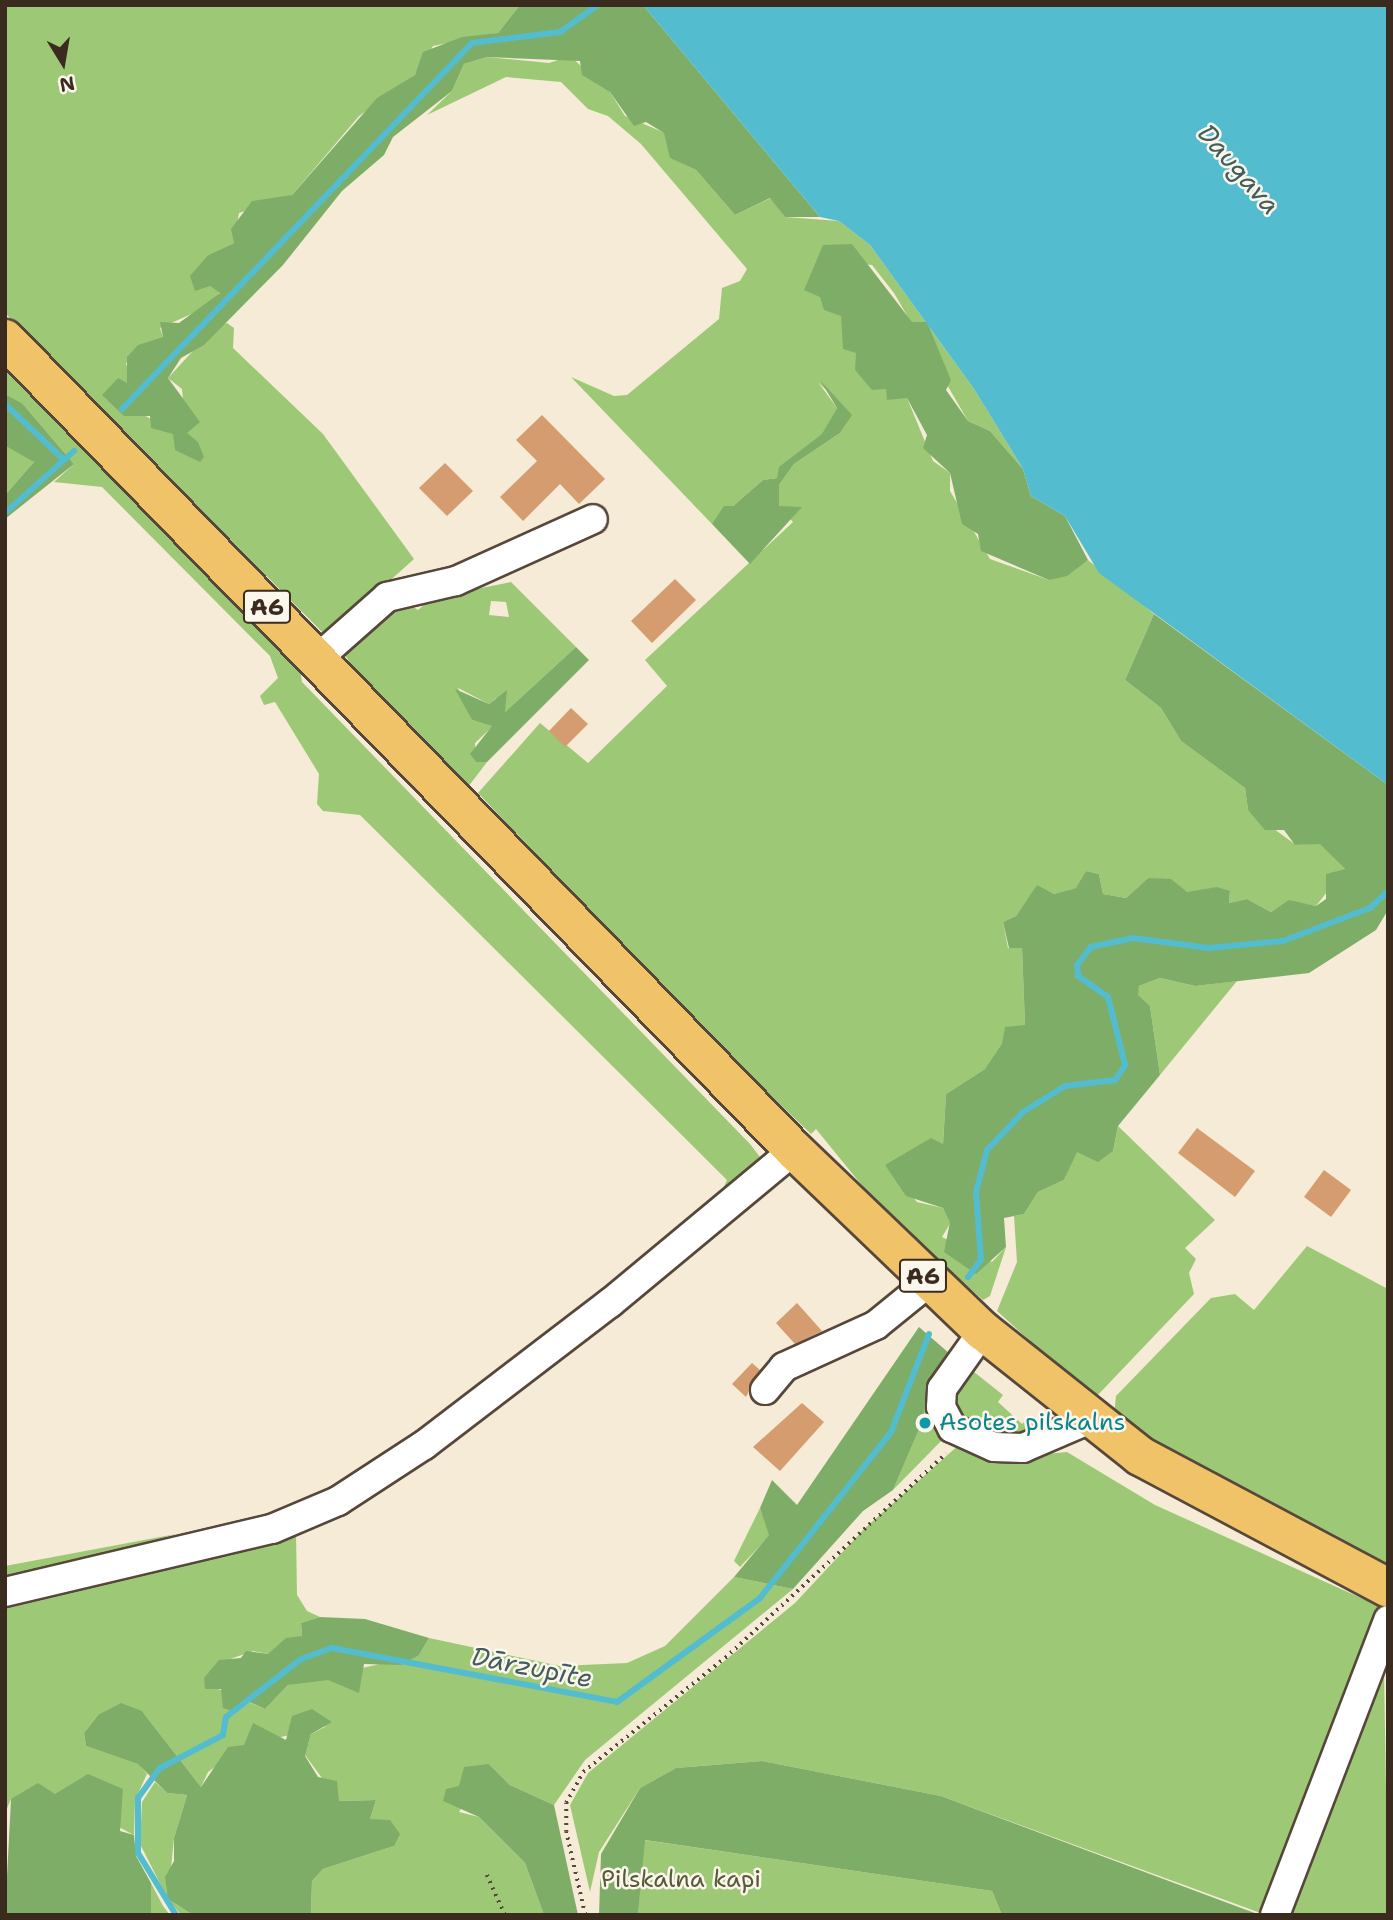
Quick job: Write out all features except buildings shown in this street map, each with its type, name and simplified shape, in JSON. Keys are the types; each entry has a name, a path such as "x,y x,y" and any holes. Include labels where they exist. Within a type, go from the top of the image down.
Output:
{"highway":[{"name":"A6","path":"5,339 794,1150 983,1331 1088,1420 1205,1494 1388,1588"}],"street":[{"path":"317,659 387,597 456,581 593,519"},
{"path":"5,1592 272,1529 338,1501 424,1445 610,1303 794,1150"},
{"path":"765,1390 784,1367 876,1325 929,1282"},
{"path":"983,1331 940,1397 944,1418 964,1436 994,1447 1023,1448 1088,1420"},
{"path":"1275,1915 1388,1620"}],"path":[{"path":"585,1915 566,1803 583,1772 796,1595 964,1436"},
{"path":"487,1875 505,1915"}],"green space":[{"path":"5,5 520,5 498,33 433,46 415,75 359,116 292,195 239,213 234,243 208,255 210,286 220,292 207,307 160,328 163,337 126,363 139,412 174,433 186,433 182,389 168,378 215,327 227,323 234,328 233,348 323,434 414,559 327,637 5,313"},
{"path":"520,5 643,5 820,217 785,217 770,198 735,215 696,170 670,158 664,133 646,122 634,126 610,92 582,75 580,61 487,57 464,64 452,91 393,137 384,155 342,191 283,265 204,345 181,358 168,378 200,422 187,433 198,442 204,457 200,462 175,450 173,434 151,428 150,416 124,416 102,395 118,378 127,383 127,357 138,345 163,337 160,322 179,323 220,293 210,286 195,291 190,276 208,255 234,243 231,229 252,201 292,195 377,98 415,75 423,52 462,37 498,33"},
{"path":"570,56 610,92 625,116 665,133 671,158 696,170 735,215 771,198 785,217 839,221 870,245 974,389 1023,469 990,431 968,421 894,293 872,265 862,264 852,244 820,264 820,297 841,316 856,353 886,388 907,398 933,461 950,473 950,491 990,559 1049,580 1088,560 1154,614 1125,680 1161,708 1181,741 1245,788 1248,810 1296,845 1320,843 1345,869 1316,906 1289,901 1271,912 1247,899 1229,903 1230,891 1187,892 1148,878 1126,898 1103,894 1099,874 1086,871 1077,888 1054,894 1037,886 1016,916 1003,922 1008,948 1022,948 1025,1025 985,1069 946,1094 943,1144 885,1165 917,1202 943,1208 951,1222 942,1237 992,1262 1006,1247 990,1296 983,1300 886,1215 816,1129 811,1134 713,1040 478,793 540,723 588,763 667,686 645,660 793,522 779,506 779,485 794,464 840,433 851,415 818,382 837,408 823,434 777,478 763,480 712,524 571,377 614,396 627,395 719,319 722,288 740,281 747,269 641,144 608,116 588,109 561,82 506,77 427,115 452,91 464,64 487,57 549,63"},
{"path":"852,244 912,322 927,322 951,380 946,390 968,421 990,431 1023,469 1031,496 1065,516 1088,560 1067,576 1049,580 981,551 978,534 962,524 950,473 923,448 927,435 907,398 887,400 886,389 872,390 855,370 856,353 843,349 841,316 824,310 820,297 804,290 823,245"},
{"path":"5,361 299,661 302,682 750,1144 760,1157 755,1170 718,1199 727,1180 360,815 323,811 317,804 319,774 275,702 264,705 260,696 278,678 270,656 102,487 54,482 74,464 22,403 5,394"},
{"path":"820,380 852,415 840,433 794,464 779,485 779,506 802,507 750,564 712,524 724,506 733,506 763,480 777,478 779,467 822,434 837,408"},
{"path":"5,394 22,403 74,464 5,519 5,495 34,462 6,446"},
{"path":"5,432 34,462 5,495"},
{"path":"511,582 576,647 505,712 496,698 489,704 458,688 472,720 493,726 475,743 476,762 487,762 468,787 359,677 343,652 352,634 406,602 418,610 432,598","holes":["491,601 506,602 509,617 489,615"]},
{"path":"1154,614 1388,785 1388,910 1376,930 1309,973 1195,986 1160,978 1139,986 1138,995 1150,1006 1160,1075 1118,1126 1113,1151 1098,1162 1077,1152 1064,1180 1038,1192 1024,1214 1004,1218 1006,1247 976,1274 944,1252 950,1222 943,1208 906,1196 885,1165 931,1138 943,1144 946,1094 985,1069 1002,1044 1005,1027 1025,1025 1022,948 1009,948 1003,922 1016,916 1037,885 1054,894 1076,888 1086,871 1099,874 1103,894 1126,898 1148,878 1171,879 1187,892 1217,887 1230,891 1229,903 1247,899 1271,912 1289,900 1316,906 1326,899 1326,874 1345,869 1320,844 1295,845 1284,830 1265,830 1248,810 1245,788 1181,741 1161,708 1125,680"},
{"path":"576,647 589,660 487,762 476,762 470,754 492,726 472,720 455,689 489,704 507,690 505,712"},
{"path":"1160,978 1195,986 1237,981 1160,1075 1150,1006 1137,995 1139,986"},
{"path":"1118,1126 1215,1220 1185,1248 1196,1259 1189,1273 1194,1294 1094,1399 997,1311 1017,1262 1014,1216 1024,1214 1038,1192 1064,1180 1076,1152 1113,1151"},
{"path":"1307,1246 1388,1289 1388,1569 1172,1455 1114,1415 1116,1396 1211,1298 1235,1294 1254,1310"},
{"path":"919,1327 950,1354 949,1362 927,1390 924,1418 893,1490 863,1511 793,1589 734,1577 769,1535 760,1508 772,1480 797,1505"},
{"path":"969,1368 1003,1395 998,1402 1022,1424 1028,1418 1040,1430 1020,1441 955,1419 949,1388"},
{"path":"936,1375 946,1436 893,1490 924,1418"},
{"path":"960,1444 1017,1457 1067,1452 1155,1505 1381,1607 1266,1915 941,1796 762,1761 676,1768 640,1788 599,1852 590,1892 570,1805 588,1773 795,1603 864,1529"},
{"path":"760,1508 770,1535 740,1567 734,1561"},
{"path":"296,1533 297,1595 307,1611 320,1617 301,1623 302,1636 268,1654 253,1651 216,1664 214,1672 216,1688 265,1709 288,1685 419,1655 429,1638 560,1666 627,1663 665,1646 734,1577 793,1589 585,1760 554,1805 510,1785 489,1764 459,1812 479,1817 525,1863 544,1915 311,1915 312,1881 323,1869 394,1846 370,1819 376,1800 339,1801 305,1755 311,1734 327,1726 244,1746 208,1772 201,1787 142,1711 98,1715 84,1733 86,1746 139,1764 147,1774 135,1800 134,1835 55,1794 11,1799 5,1813 5,1598"},
{"path":"176,1534 118,1551 5,1578 5,1566"},
{"path":"320,1617 365,1619 429,1638 419,1655 401,1665 364,1664 359,1693 328,1680 288,1685 265,1709 247,1701 232,1711 223,1708 221,1689 205,1689 204,1678 219,1660 241,1658 246,1651 268,1654 286,1638 302,1636 301,1623"},
{"path":"1384,1668 1388,1915 1281,1915"},
{"path":"121,1703 142,1711 201,1787 228,1747 244,1745 253,1723 286,1740 292,1716 312,1709 332,1722 311,1734 305,1756 318,1777 337,1781 339,1801 376,1800 370,1819 390,1820 400,1834 394,1846 323,1869 312,1881 311,1915 193,1915 168,1899 165,1877 174,1861 174,1838 187,1795 167,1793 138,1764 86,1746 84,1733 98,1715"},
{"path":"762,1761 941,1796 1260,1915 1002,1915 992,1891 645,1840 638,1915 599,1915 601,1854 640,1788 676,1768"},
{"path":"489,1764 510,1785 554,1805 578,1915 544,1915 525,1863 479,1817 443,1801 446,1789 459,1786 464,1767"},
{"path":"88,1774 123,1789 120,1831 134,1835 136,1856 151,1883 151,1915 5,1915 11,1799 38,1783 55,1794"},
{"path":"155,1782 167,1793 187,1795 174,1838 168,1899 140,1844 142,1802"},
{"name":"Pilskalna kapi","path":"644,1840 992,1891 1002,1915 638,1915"},
{"path":"151,1883 163,1906 170,1915 151,1915"},
{"path":"168,1899 193,1915 181,1915"}],"water":[{"name":"Daugava","path":"643,5 1388,5 1388,785 1099,573 1065,516 1031,496 1023,469 974,389 870,245 839,221 820,217"}],"waterway":[{"path":"122,409 472,43 560,32 598,5"},
{"path":"5,404 64,460"},
{"path":"5,513 74,451"},
{"name":"Dārzupīte","path":"968,1277 981,1260 976,1192 987,1150 1023,1112 1065,1086 1115,1080 1125,1065 1108,997 1078,976 1077,965 1091,947 1133,938 1209,948 1283,941 1370,908 1388,891"},
{"name":"Dārzupīte","path":"176,1915 138,1853 138,1798 160,1768 223,1735 226,1717 301,1659 332,1648 617,1702 760,1598 891,1432 929,1334"}],"place":[{"name":"Asotes pilskalns","path":"925,1423"}]}
